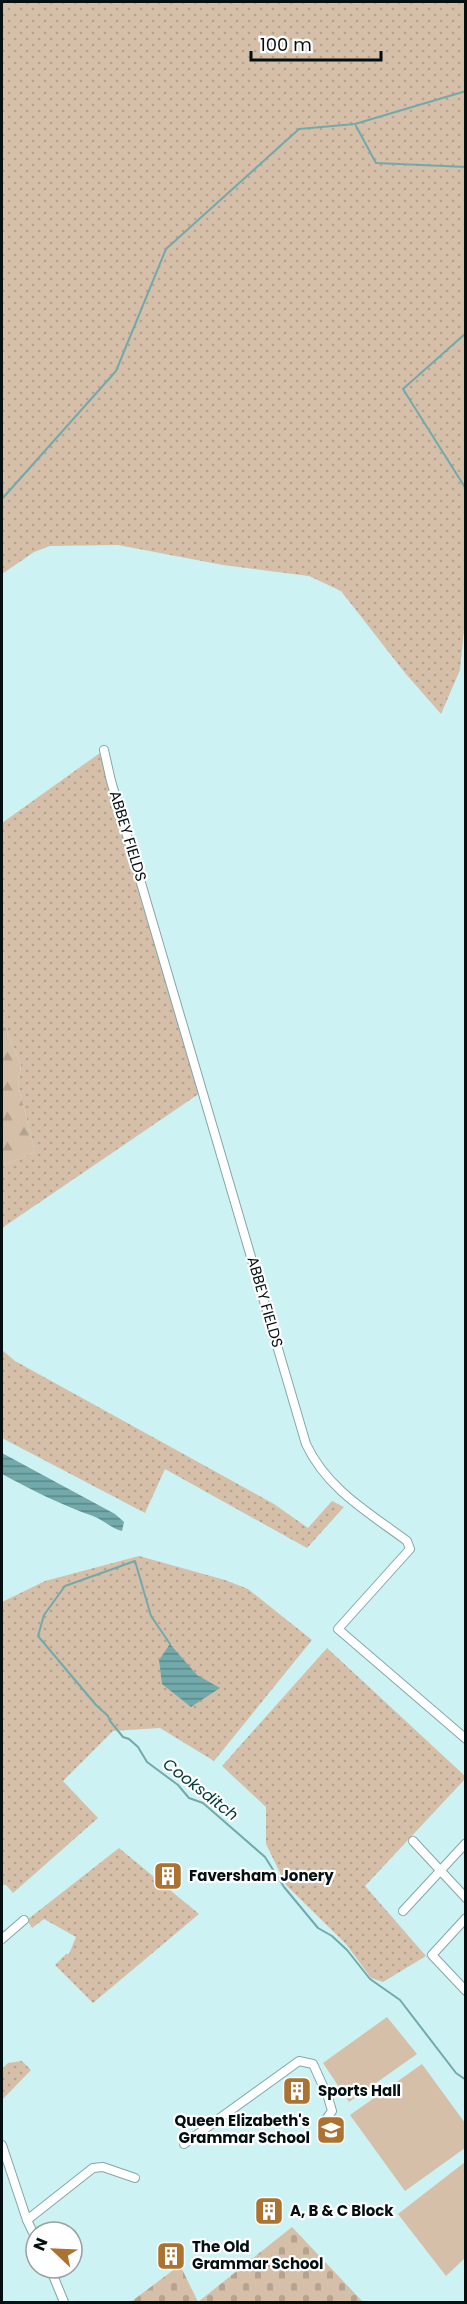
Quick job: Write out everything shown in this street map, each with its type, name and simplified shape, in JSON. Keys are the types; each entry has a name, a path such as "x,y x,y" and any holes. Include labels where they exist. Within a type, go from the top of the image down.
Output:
{"street":[{"name":"ABBEY FIELDS","path":"104,750 306,1444 315,1463 327,1479 407,1541 410,1549 338,1629 465,1739"},
{"path":"413,1841 465,1898"},
{"path":"403,1911 465,1844"},
{"path":"465,1918 432,1955 465,1991"},
{"path":"2,1939 24,1920"},
{"path":"184,2144 299,2061 312,2064 328,2097 332,2111 322,2125"},
{"path":"2,2145 27,2220 93,2168 103,2167 131,2176"},
{"path":"55,2280 64,2302"}],"green space":[{"path":"2,2 465,2 466,609 460,670 441,714 405,673 341,591 309,576 223,565 118,545 50,546 34,552 2,574"},
{"path":"104,750 203,1091 2,1228 2,1166 35,1152 18,1085 21,1065 2,1020 2,823"},
{"path":"2,1020 21,1065 18,1085 35,1152 2,1166"},
{"path":"2,1350 15,1361 274,1504 308,1528 332,1501 344,1507 307,1548 165,1469 145,1513 2,1438"},
{"path":"139,1556 225,1580 248,1589 312,1640 214,1761 160,1728 113,1731 63,1781 98,1818 13,1893 6,1885 2,1885 2,1602 45,1581"},
{"path":"327,1648 465,1776 465,1779 365,1886 426,1956 383,1982 371,1978 346,1944 286,1885 266,1844 266,1807 222,1766"},
{"path":"119,1848 199,1914 93,2003 55,1965 66,1954 69,1954 76,1937 44,1919 32,1928 27,1920"},
{"path":"387,2017 417,2054 349,2102 323,2063"},
{"path":"22,2061 31,2070 2,2100 2,2069 8,2063"},
{"path":"422,2064 465,2123 465,2148 405,2191 350,2115"},
{"path":"465,2162 465,2258 446,2276 398,2214"},
{"path":"292,2227 363,2302 198,2302"},
{"path":"180,2265 198,2302 134,2302 132,2301"}],"water":[{"path":"2,1453 115,1514 124,1522 122,1531 2,1474"},
{"path":"170,1644 197,1675 220,1688 191,1707 162,1684 159,1660"}],"waterway":[{"path":"2,499 116,371 166,249 299,129 355,124 466,91"},
{"path":"356,126 376,163 466,167"},
{"path":"466,333 403,389 466,489"},
{"name":"Cooksditch","path":"170,1644 151,1616 135,1561 65,1586 44,1615 38,1636 108,1716 123,1737 138,1747 147,1762 178,1785 189,1798 203,1803 265,1857 284,1887 318,1928 332,1936 347,1950 370,1979 400,2000 456,2073 466,2080"}],"place":[{"name":"Faversham Jonery","path":"168,1876"},
{"name":"Sports Hall","path":"297,2091"},
{"name":"Queen Elizabeth's Grammar School","path":"331,2130"},
{"name":"A, B & C Block","path":"269,2211"},
{"name":"The Old Grammar School","path":"171,2256"}]}
